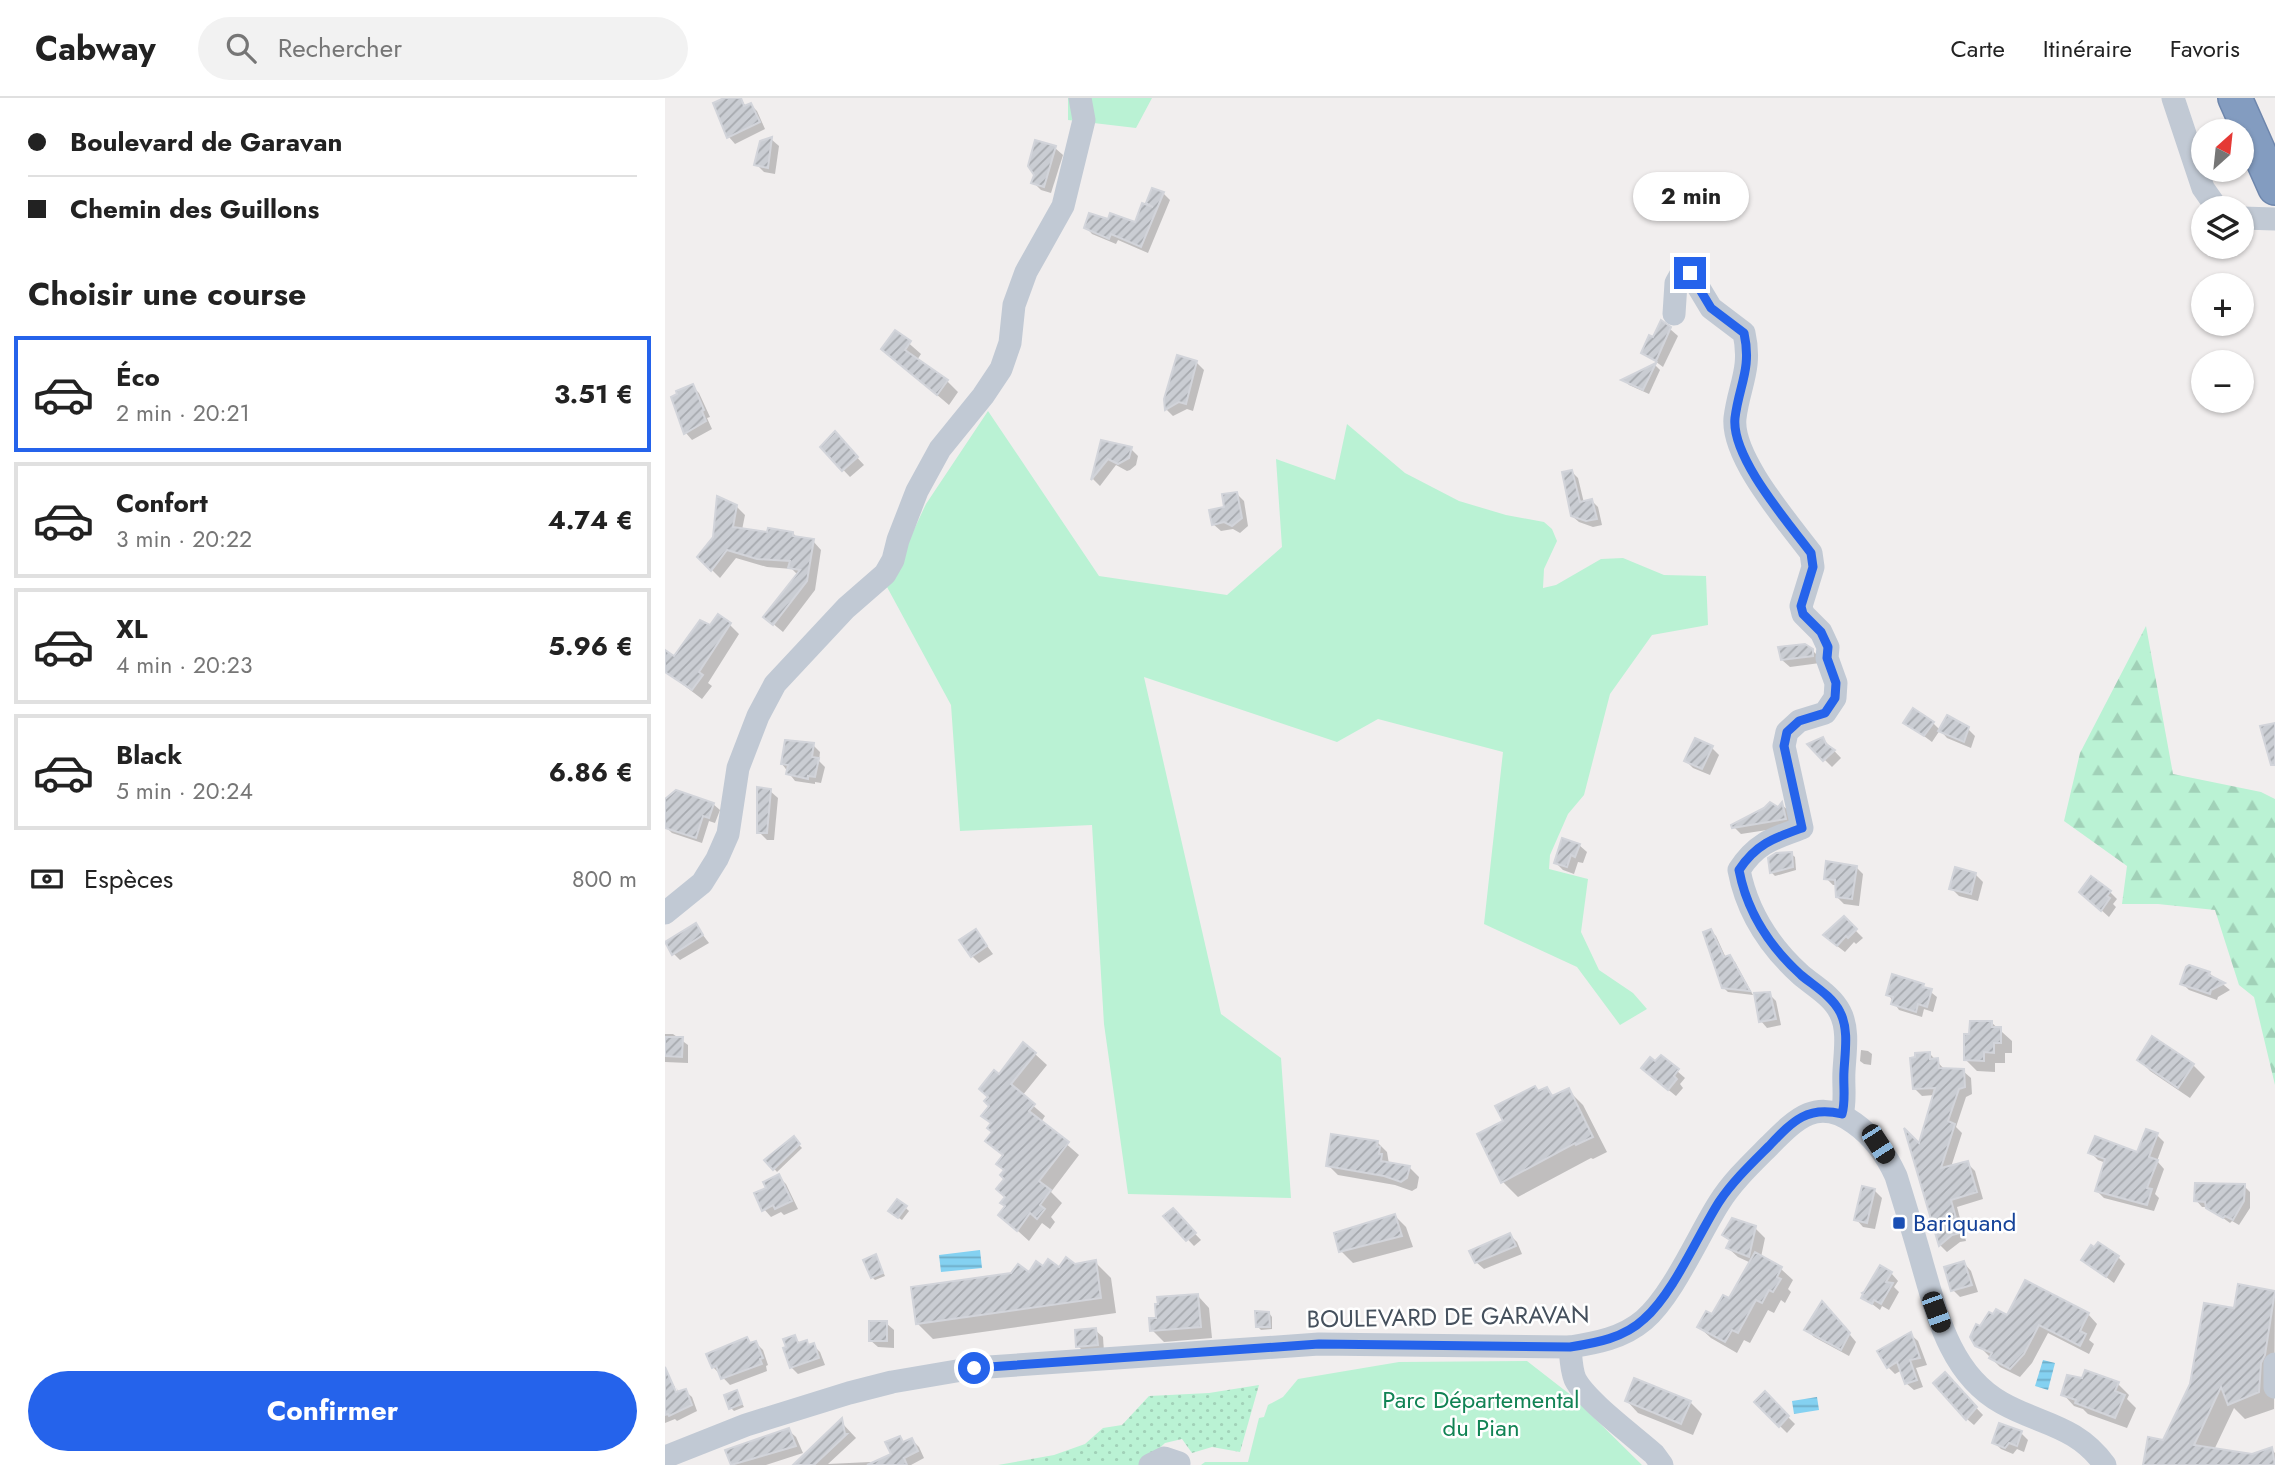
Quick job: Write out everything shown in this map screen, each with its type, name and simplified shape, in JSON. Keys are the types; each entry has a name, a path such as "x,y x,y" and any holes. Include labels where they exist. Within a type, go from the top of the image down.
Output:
{"highway":[{"path":"2235,98 2272,183"},
{"path":"2258,98 2275,138"}],"street":[{"path":"665,913 702,883 717,859 728,834 739,768 758,716 775,684 846,608 885,574 893,560 917,491 940,449 1001,369 1010,343 1014,305 1026,272 1063,206 1084,120 1080,98"},
{"path":"2173,98 2203,188 2209,196"},
{"path":"2254,218 2275,219"},
{"path":"1674,314 1677,283 1681,274 1690,273 1711,308 1744,333 1748,366 1735,418 1735,437 1745,461 1811,553 1813,567 1801,606 1803,614 1821,632 1828,647 1827,658 1836,683 1835,698 1825,713 1799,721 1787,732 1784,746 1802,825 1770,839 1749,854 1739,870 1743,893 1757,923 1779,953 1840,1011 1845,1037 1845,1105 1842,1114 1878,1144 1889,1160 1947,1341 1965,1369 1984,1391 2002,1403 2076,1436 2094,1450 2105,1465"},
{"name":"BOULEVARD DE GARAVAN","path":"665,1457 746,1425 849,1393 892,1382 974,1368 1319,1344 1570,1347 1597,1343 1619,1335 1644,1320 1663,1298 1727,1190 1790,1125 1805,1114 1824,1110 1842,1114"},
{"path":"1570,1347 1571,1367 1576,1381 1587,1395 1654,1454 1662,1465"},
{"path":"2275,1364 2275,1387"},
{"path":"1150,1465 1164,1458 1179,1464"}],"green space":[{"path":"1068,98 1152,98 1136,128 1068,120"},
{"path":"988,411 1099,576 1227,595 1282,547 1276,459 1335,480 1347,424 1405,473 1459,501 1506,515 1544,522 1552,529 1557,541 1544,569 1543,588 1556,585 1601,559 1623,558 1664,575 1706,576 1708,625 1652,635 1610,694 1584,795 1568,814 1550,855 1549,869 1588,879 1581,932 1599,970 1633,993 1647,1009 1620,1025 1577,967 1484,924 1503,752 1378,719 1337,742 1144,677 1221,1014 1281,1058 1291,1198 1128,1194 1104,1024 1092,825 960,831 951,705 887,587 926,504"},
{"path":"2146,626 2173,774 2261,792 2275,799 2275,1085 2254,997 2239,985 2215,910 2158,904 2122,904 2127,866 2064,821 2080,753"},
{"name":"Parc Départemental du Pian","path":"1527,1361 1572,1396 1642,1465 1201,1465 1205,1462 1248,1462 1259,1418 1264,1417 1268,1405 1283,1397 1298,1379 1399,1362"},
{"path":"1259,1385 1240,1452 1212,1447 1192,1453 1182,1439 1165,1443 1152,1455 1159,1465 998,1465 1054,1455 1085,1444 1103,1428 1122,1425 1149,1396 1209,1393"}],"water":[{"path":"980,1250 982,1268 941,1272 939,1255"},
{"path":"2043,1360 2055,1363 2048,1390 2035,1386"},
{"path":"1817,1397 1819,1410 1794,1414 1792,1401"}],"building":[{"path":"724,98 741,98 744,106 751,103 760,122 727,138 713,103"},
{"path":"772,137 768,168 754,165 760,141"},
{"path":"1035,140 1056,146 1044,187 1031,183 1034,175 1028,166"},
{"path":"1152,188 1164,192 1141,247 1111,234 1109,239 1084,228 1089,213 1108,219 1110,213 1135,222 1142,203 1153,207 1146,203"},
{"path":"1661,320 1671,327 1656,361 1641,353 1649,335 1653,337"},
{"path":"895,330 911,341 905,350 948,380 937,395 881,349"},
{"path":"1177,355 1197,361 1186,404 1179,402 1165,410 1164,399"},
{"path":"1656,363 1643,390 1621,380"},
{"path":"693,384 706,421 684,434 671,397 677,394 676,391"},
{"path":"835,431 858,457 842,471 820,447"},
{"path":"1101,440 1132,447 1129,458 1118,464 1108,459 1091,480"},
{"path":"1572,470 1580,502 1592,499 1597,519 1586,521 1571,516 1562,472"},
{"path":"1237,492 1242,518 1232,526 1224,522 1212,525 1209,510 1224,507 1222,494"},
{"path":"717,496 737,505 733,527 767,532 768,528 814,539 807,581 773,625 763,617 800,570 788,568 790,561 757,559 727,550 711,571 697,557 713,537"},
{"path":"718,614 731,623 699,672 703,675 692,690 665,672 665,650 674,656 700,620 710,625"},
{"path":"1805,644 1813,649 1813,656 1781,660 1778,647"},
{"path":"1913,708 1934,722 1924,736 1903,723"},
{"path":"1947,715 1969,727 1964,742 1938,731"},
{"path":"2275,723 2275,765 2271,765 2260,726"},
{"path":"1823,737 1826,744 1835,750 1823,761 1807,744"},
{"path":"1695,738 1713,746 1702,769 1684,761"},
{"path":"785,740 814,743 812,757 819,758 815,777 808,776 808,779 786,774 788,765 781,764"},
{"path":"757,787 771,789 767,833 757,833"},
{"path":"676,790 714,803 709,818 703,816 696,838 665,828 665,799"},
{"path":"1770,802 1778,807 1782,802 1786,819 1732,828 1731,825 1764,808"},
{"path":"1562,838 1580,844 1575,857 1571,855 1567,867 1554,863"},
{"path":"1792,852 1793,867 1770,873 1768,858 1776,853"},
{"path":"1826,861 1857,866 1852,899 1836,897 1835,880 1824,879"},
{"path":"1955,867 1976,873 1971,894 1949,889"},
{"path":"2091,876 2111,891 2107,896 2110,898 2101,911 2079,892"},
{"path":"1844,916 1857,929 1837,946 1823,935"},
{"path":"696,923 703,935 672,955 665,942"},
{"path":"976,929 987,946 971,957 959,940"},
{"path":"1711,929 1724,957 1730,955 1750,991 1722,988 1703,932"},
{"path":"2189,965 2210,972 2209,975 2225,983 2211,990 2210,994 2180,984"},
{"path":"1892,974 1932,989 1927,1007 1918,1004 1916,1012 1891,1004 1893,997 1886,995"},
{"path":"1770,992 1776,1019 1759,1022 1754,993"},
{"path":"1970,1021 1992,1021 1992,1027 2001,1027 2001,1043 1994,1043 1994,1053 1984,1052 1984,1061 1964,1060 1964,1034 1969,1034"},
{"path":"2152,1036 2194,1064 2178,1088 2137,1060"},
{"path":"665,1037 683,1037 682,1057 665,1056"},
{"path":"1023,1042 1036,1053 1011,1084 1035,1104 1029,1111 1069,1142 1039,1181 1051,1190 1040,1205 1045,1209 1037,1219 1030,1213 1017,1231 998,1215 1005,1206 1000,1203 1005,1197 996,1189 1004,1179 1000,1175 1004,1170 996,1164 1003,1155 985,1141 992,1132 987,1128 991,1123 981,1116 989,1106 984,1101 988,1097 979,1089 994,1070 999,1074"},
{"path":"1930,1052 1930,1059 1938,1058 1939,1068 1964,1069 1965,1087 1959,1089 1948,1121 1955,1124 1941,1168 1968,1161 1977,1192 1951,1200 1960,1233 1952,1235 1939,1246 1904,1128 1919,1143 1935,1088 1913,1089 1910,1058 1915,1057 1915,1053"},
{"path":"1661,1055 1679,1069 1674,1076 1677,1079 1668,1090 1641,1068 1650,1057 1655,1061"},
{"path":"1535,1086 1538,1091 1547,1087 1552,1096 1569,1088 1593,1137 1576,1145 1575,1143 1501,1183 1477,1134 1503,1121 1495,1106"},
{"path":"2146,1129 2158,1133 2149,1157 2158,1160 2147,1188 2152,1189 2147,1205 2095,1191 2105,1159 2088,1153 2095,1136 2137,1152"},
{"path":"1331,1134 1378,1141 1381,1161 1410,1166 1407,1178 1401,1182 1384,1176 1326,1166"},
{"path":"794,1136 800,1144 773,1170 764,1160"},
{"path":"779,1174 792,1201 775,1209 773,1205 762,1211 754,1193 766,1188 763,1182"},
{"path":"2195,1183 2245,1184 2244,1201 2233,1220 2225,1216 2223,1218 2206,1208 2205,1202 2194,1201"},
{"path":"1862,1186 1875,1189 1867,1223 1854,1220"},
{"path":"897,1199 907,1206 898,1218 888,1211"},
{"path":"1173,1208 1196,1233 1186,1241 1163,1216"},
{"path":"1395,1214 1402,1236 1339,1252 1334,1233"},
{"path":"1732,1218 1756,1226 1749,1257 1726,1248 1730,1240 1722,1235"},
{"path":"1510,1233 1516,1246 1475,1263 1469,1251"},
{"path":"2098,1242 2119,1256 2106,1277 2081,1260 2091,1245 2094,1247"},
{"path":"1755,1252 1782,1267 1777,1277 1781,1279 1773,1292 1769,1290 1762,1303 1756,1300 1738,1333 1732,1330 1725,1342 1697,1327 1706,1311 1712,1314 1723,1295 1729,1298"},
{"path":"876,1254 883,1273 871,1278 863,1260"},
{"path":"1066,1257 1075,1264 1096,1260 1101,1298 916,1324 911,1287 1011,1273 1018,1264 1029,1272 1036,1261 1043,1266 1048,1259 1059,1267"},
{"path":"1964,1261 1972,1285 1951,1291 1944,1267"},
{"path":"1880,1265 1892,1272 1886,1282 1893,1283 1881,1304 1874,1300 1872,1304 1861,1298 1862,1293"},
{"path":"2025,1280 2089,1313 2080,1331 2086,1334 2080,1346 2039,1325 2024,1354 2010,1369 1989,1358 1992,1353 1975,1346 1970,1337 1976,1324 1980,1326 1989,1312 1993,1314 1996,1309 2007,1315"},
{"path":"2238,1284 2275,1291 2265,1355 2261,1363 2259,1392 2228,1405 2221,1387 2194,1445 2252,1454 2272,1447 2275,1465 2143,1465 2148,1437 2163,1440 2190,1384 2204,1303 2234,1308"},
{"path":"1198,1294 1201,1327 1150,1331 1149,1318 1156,1318 1157,1297"},
{"path":"1822,1301 1850,1333 1841,1350 1804,1330"},
{"path":"1255,1311 1269,1312 1270,1327 1256,1327"},
{"path":"869,1321 887,1321 887,1341 869,1341"},
{"path":"1096,1328 1098,1345 1076,1347 1075,1330"},
{"path":"1911,1332 1920,1358 1910,1360 1917,1380 1905,1384 1897,1362 1887,1368 1877,1351"},
{"path":"795,1335 798,1343 807,1340 808,1345 814,1343 819,1358 790,1368 783,1348 786,1347 783,1339"},
{"path":"747,1337 750,1343 756,1341 763,1358 760,1359 762,1364 721,1379 716,1366 712,1368 706,1354"},
{"path":"665,1367 676,1392 686,1389 692,1405 669,1416 665,1415"},
{"path":"2085,1370 2119,1382 2115,1391 2125,1395 2115,1418 2061,1395 2067,1375 2082,1378"},
{"path":"1945,1372 1977,1407 1966,1420 1933,1383"},
{"path":"1634,1378 1691,1401 1681,1424 1625,1401"},
{"path":"737,1390 742,1404 729,1409 724,1395"},
{"path":"1765,1391 1789,1416 1779,1427 1754,1402"},
{"path":"842,1418 847,1434 814,1465 793,1465"},
{"path":"1999,1423 2022,1431 2017,1446 2009,1443 2005,1448 1992,1443"},
{"path":"789,1428 796,1446 731,1465 725,1450"},
{"path":"900,1436 903,1442 912,1438 918,1451 904,1458 907,1465 867,1465 891,1454 885,1442"}],"place":[{"name":"Bariquand","path":"1899,1223"}],"route":[{"path":"974,1368 1297,1345 1570,1347 1597,1343 1619,1335 1644,1320 1663,1298 1727,1190 1790,1125 1805,1114 1824,1110 1842,1114 1845,1105 1845,1026 1840,1011 1779,953 1757,923 1743,893 1739,870 1749,854 1770,839 1802,828 1784,746 1787,732 1799,721 1825,713 1835,698 1836,683 1827,658 1828,647 1821,632 1803,614 1801,606 1813,567 1811,553 1745,461 1735,437 1735,418 1748,366 1744,333 1711,308 1690,273"}]}
